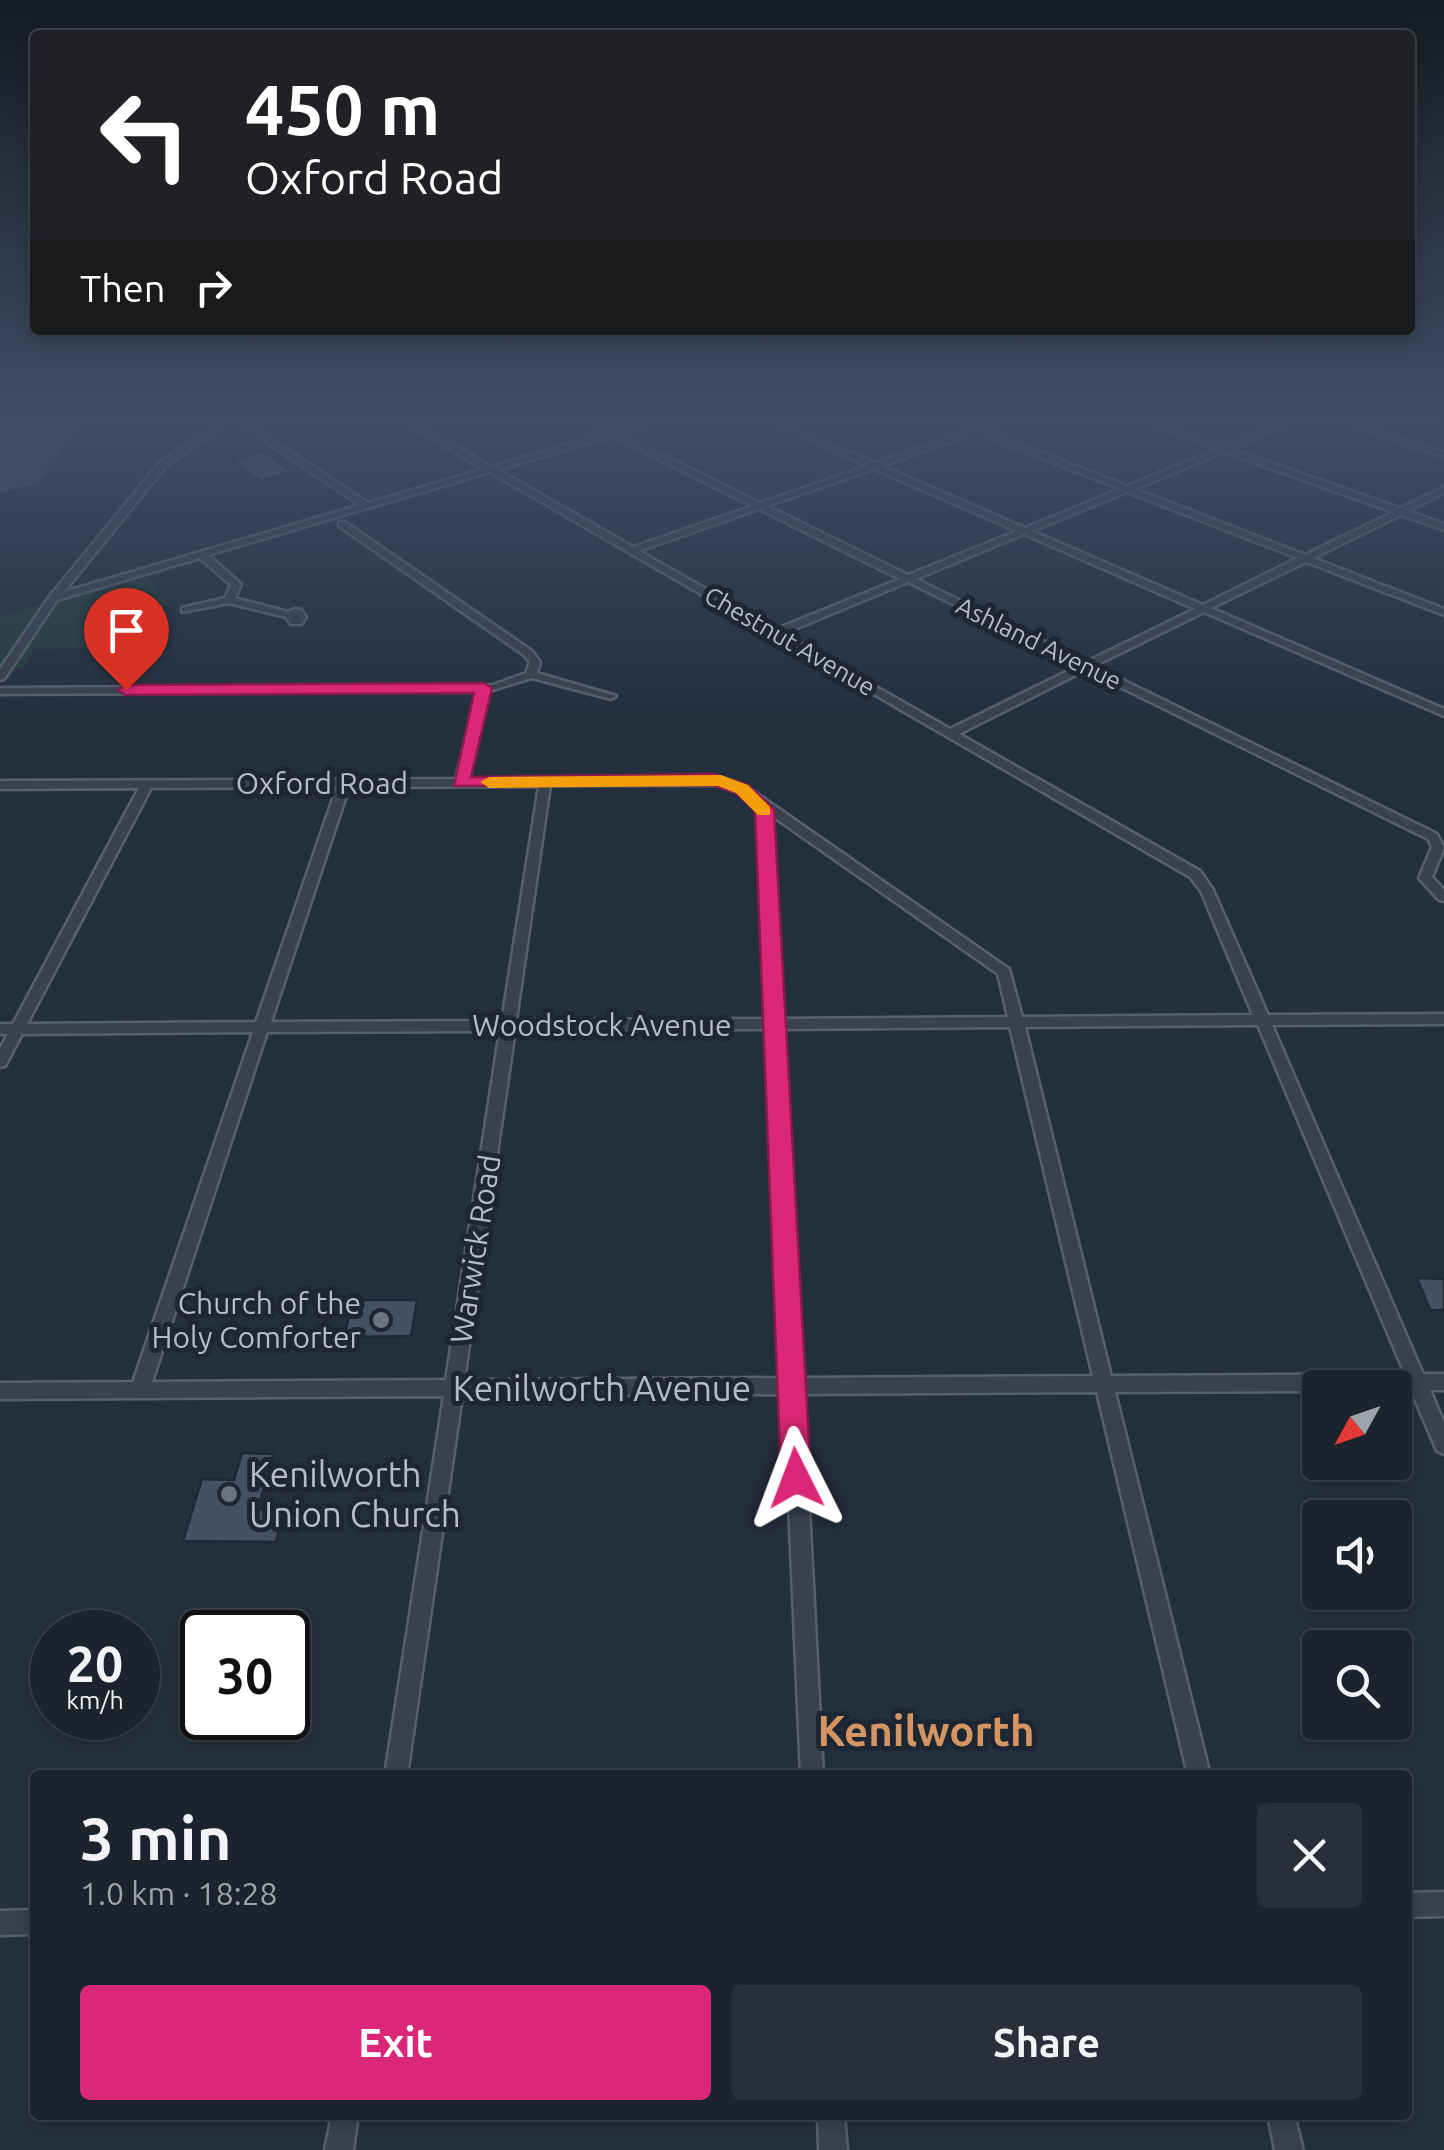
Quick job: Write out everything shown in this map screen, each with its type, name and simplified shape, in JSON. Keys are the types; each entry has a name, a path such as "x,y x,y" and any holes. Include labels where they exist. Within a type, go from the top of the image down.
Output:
{"street":[{"path":"0,677 53,598 118,517"},
{"path":"53,598 330,517"},
{"name":"Chestnut Avenue","path":"573,517 1181,863 1208,890 1260,1021"},
{"path":"631,550 726,517"},
{"name":"Ashland Avenue","path":"782,517 1432,837 1438,847 1424,878 1444,896"},
{"path":"993,517 1444,713"},
{"path":"776,633 1058,517"},
{"path":"1201,517 1444,612"},
{"path":"951,733 1386,517"},
{"path":"1417,517 1444,527"},
{"path":"342,524 528,653 535,662 530,676"},
{"path":"202,555 236,584 229,600"},
{"path":"185,610 229,600 290,616"},
{"path":"0,690 484,688 530,676 610,696"},
{"path":"460,782 484,688"},
{"name":"Oxford Road","path":"0,785 721,780 742,789 764,809 812,836 1004,972 1016,1022"},
{"name":"Warwick Road","path":"397,1770 546,782"},
{"path":"140,1390 266,1027 344,783"},
{"path":"0,1062 147,784"},
{"path":"764,809 812,1770"},
{"name":"Woodstock Avenue","path":"0,1029 1260,1021 1356,1016 1444,1019"},
{"path":"1260,1021 1444,1445"},
{"path":"1016,1022 1198,1770"},
{"name":"Kenilworth Avenue","path":"0,1391 1444,1382"},
{"path":"1412,1905 1444,1904"},
{"path":"0,1923 30,1922"},
{"path":"339,2150 343,2120"},
{"path":"831,2120 833,2150"},
{"path":"1282,2120 1289,2150"}],"green space":[{"path":"147,577 167,602 137,648 34,649 23,668 0,668 0,616"}],"building":[{"path":"1417,1278 1444,1279 1444,1310 1430,1310"},
{"name":"Church of the Holy Comforter","path":"363,1300 417,1300 411,1336 344,1337 352,1305 362,1305"},
{"name":"Kenilworth Union Church","path":"242,1453 273,1454 258,1509 284,1510 276,1542 183,1541 202,1479 234,1480"}],"slow traffic":[{"path":"489,782 721,780 742,789 764,811"}],"place":[{"name":"Church of the Holy Comforter","path":"381,1320"},
{"name":"Kenilworth Union Church","path":"229,1494"}],"district":[{"name":"Kenilworth","path":"926,1730"}],"route":[{"path":"126,690 484,688 460,782 714,780 742,789 764,809 796,1478"}]}
